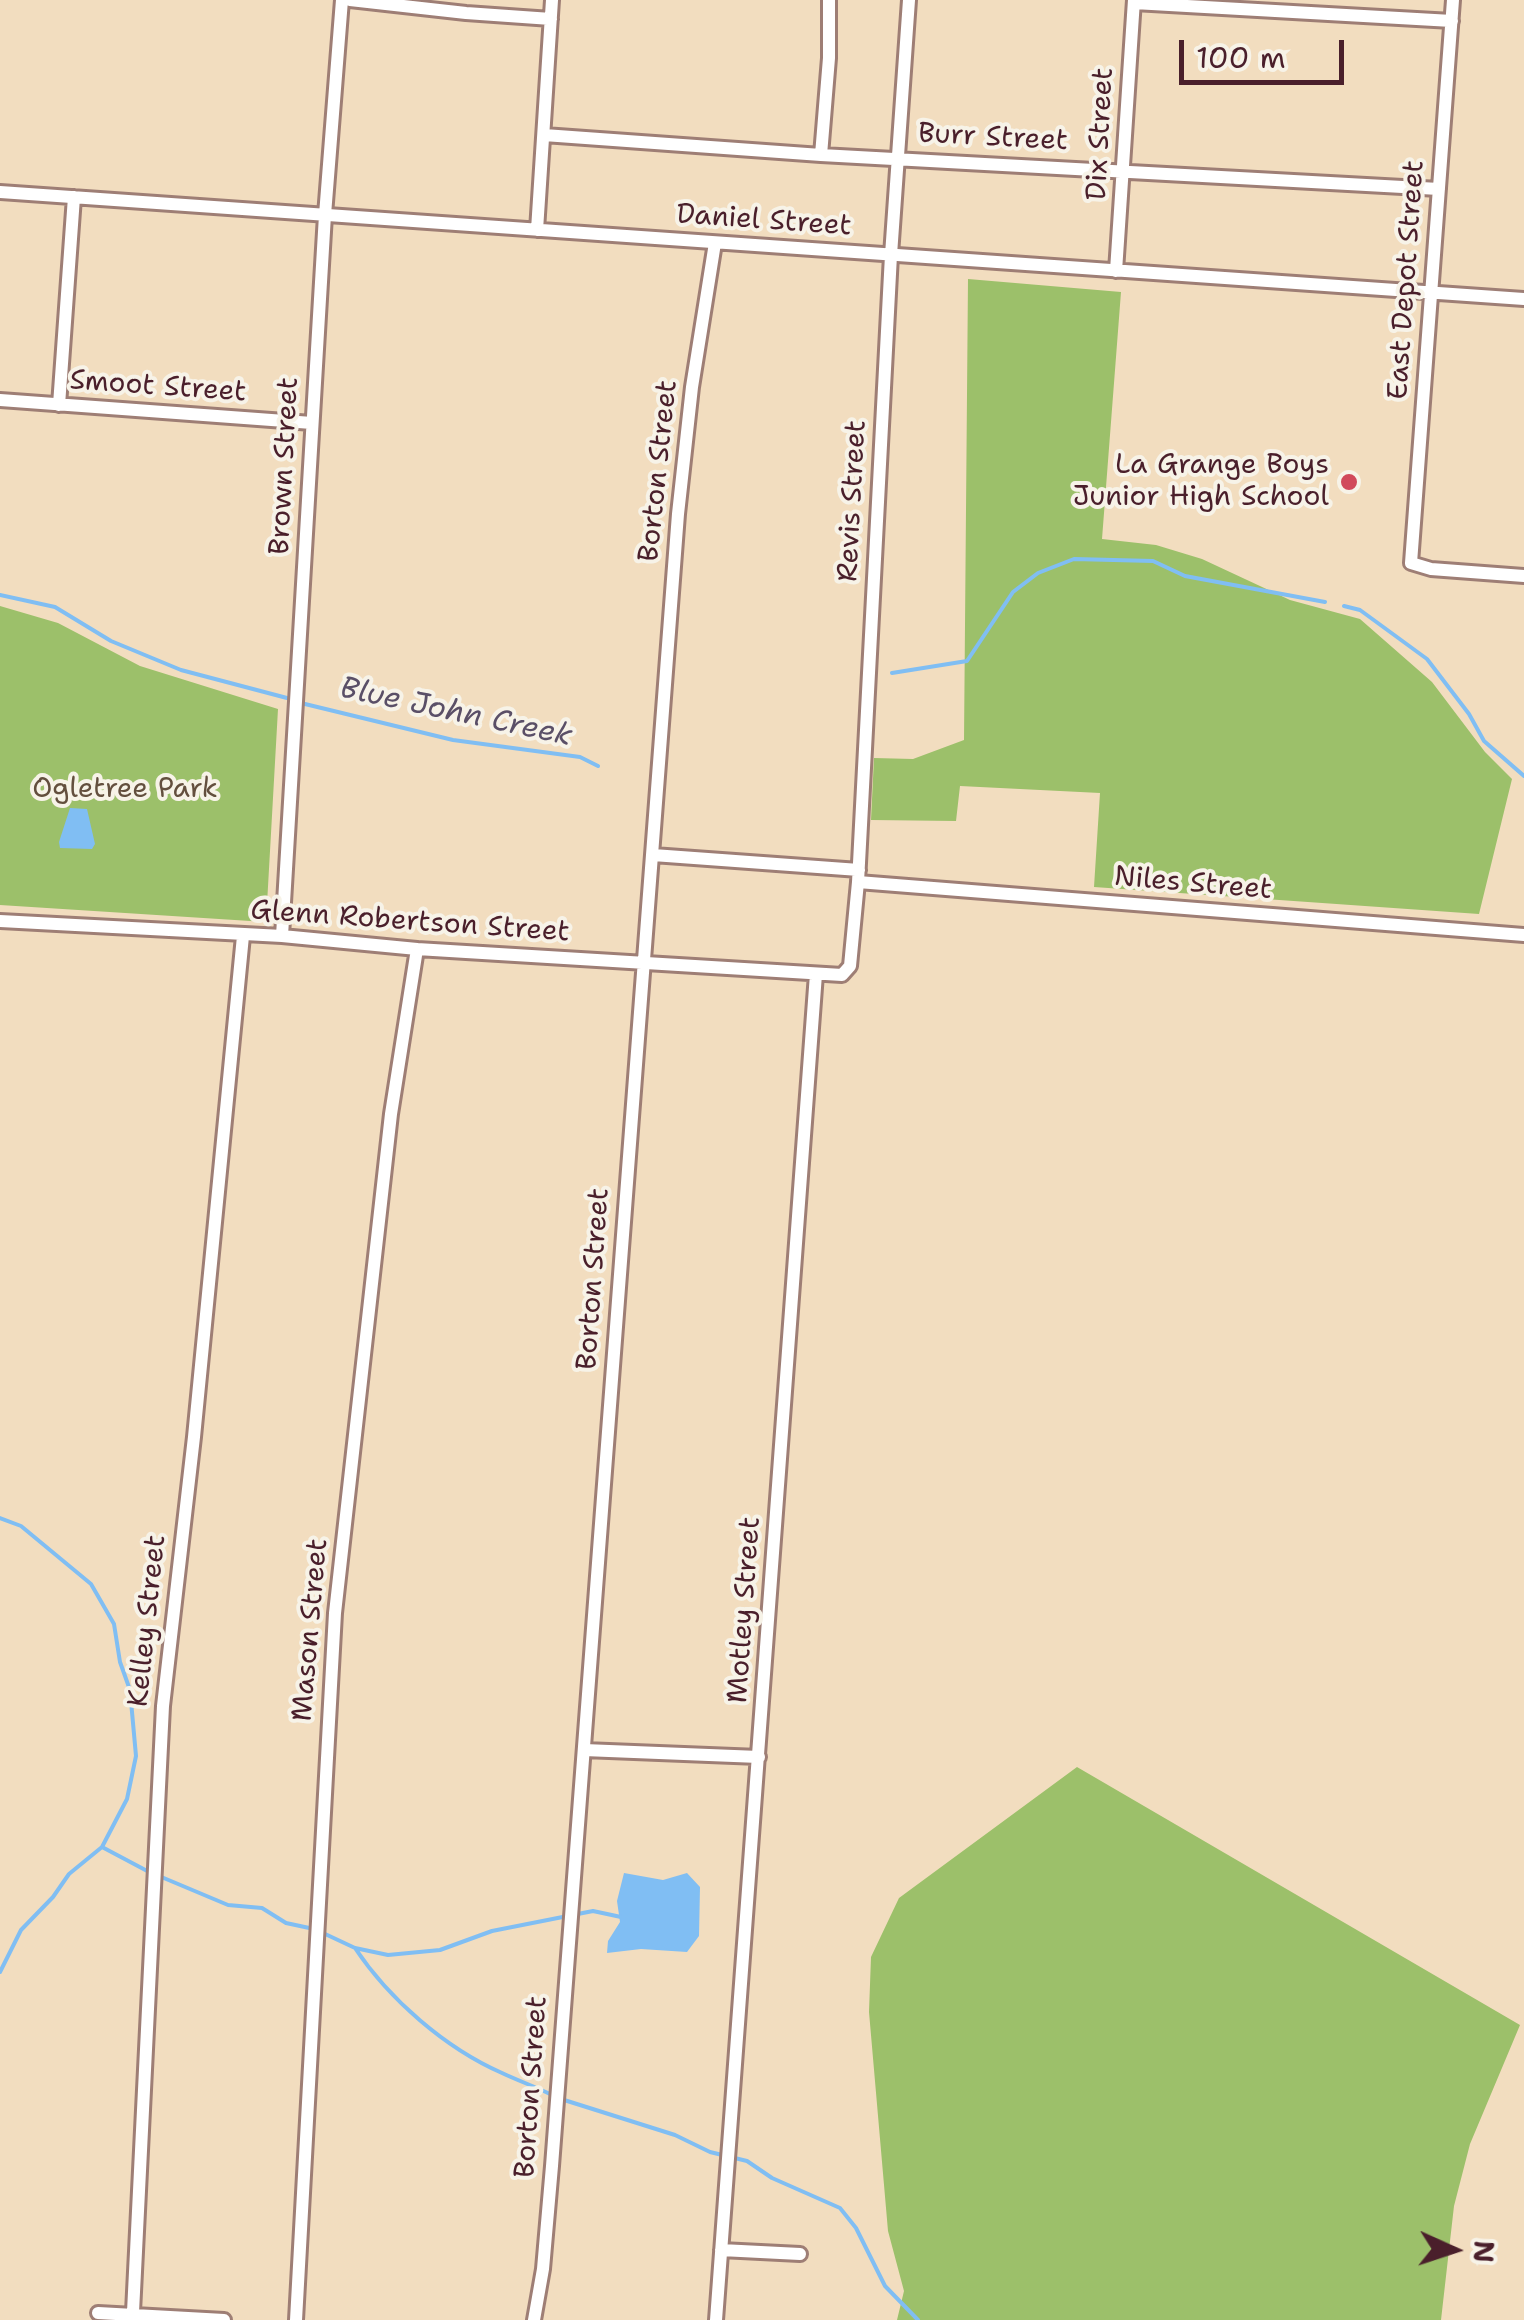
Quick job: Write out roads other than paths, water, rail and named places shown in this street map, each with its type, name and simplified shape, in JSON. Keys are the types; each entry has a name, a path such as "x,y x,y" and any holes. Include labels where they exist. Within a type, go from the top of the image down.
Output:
{"street":[{"name":"Brown Street","path":"282,936 325,215 342,0"},
{"path":"350,0 550,18"},
{"path":"537,230 552,0"},
{"path":"822,155 829,0"},
{"name":"Revis Street","path":"816,974 842,976 850,966 909,0"},
{"name":"East Depot Street","path":"1453,0 1411,563 1431,569 1524,576"},
{"path":"1134,1 1452,21"},
{"name":"Dix Street","path":"1116,271 1134,1"},
{"name":"Burr Street","path":"544,135 822,155 1439,189"},
{"name":"Daniel Street","path":"0,192 1524,298"},
{"path":"59,405 74,197"},
{"name":"Borton Street","path":"534,2320 545,2252 678,514 692,387 715,243"},
{"name":"Smoot Street","path":"0,400 312,423"},
{"name":"Niles Street","path":"653,855 1524,935"},
{"name":"Glenn Robertson Street","path":"0,921 282,936 417,949 816,974"},
{"name":"Kelley Street","path":"133,2312 163,1706 243,936"},
{"name":"Mason Street","path":"296,2320 335,1613 391,1114 417,949"},
{"name":"Motley Street","path":"716,2320 816,974"},
{"path":"584,1750 760,1757"},
{"path":"721,2250 800,2254"},
{"path":"98,2313 224,2320"}],"water":[{"path":"70,808 87,809 95,844 92,849 60,848"},
{"path":"624,1873 663,1880 687,1873 700,1887 699,1936 687,1952 641,1949 607,1953 608,1941 620,1922 617,1901"}],"waterway":[{"name":"Blue John Creek","path":"892,673 967,661 1013,592 1038,573 1074,559 1153,561 1185,576 1325,602"},
{"name":"Blue John Creek","path":"0,595 55,607 111,641 181,670 287,698"},
{"name":"Blue John Creek","path":"1344,606 1360,610 1427,659 1469,714 1484,741 1524,776"},
{"name":"Blue John Creek","path":"305,704 453,740 580,757 598,766"},
{"path":"0,1518 21,1526 91,1584 114,1624 120,1662 130,1690 136,1756 127,1799 102,1847 69,1874 21,1930 0,1972"},
{"path":"102,1847 151,1873"},
{"path":"159,1876 228,1905 262,1908 286,1923 314,1929"},
{"path":"323,1933 355,1948 388,1955 440,1950 492,1931 593,1911 621,1917"},
{"path":"355,1948 384,1986 439,2036 481,2063 552,2095"},
{"path":"561,2099 675,2135 710,2152 747,2161 772,2178 840,2208 856,2228 885,2286 918,2320"}],"place":[{"name":"La Grange Boys Junior High School","path":"1349,482"}],"park label":[{"name":"Ogletree Park","path":"125,790"}]}
